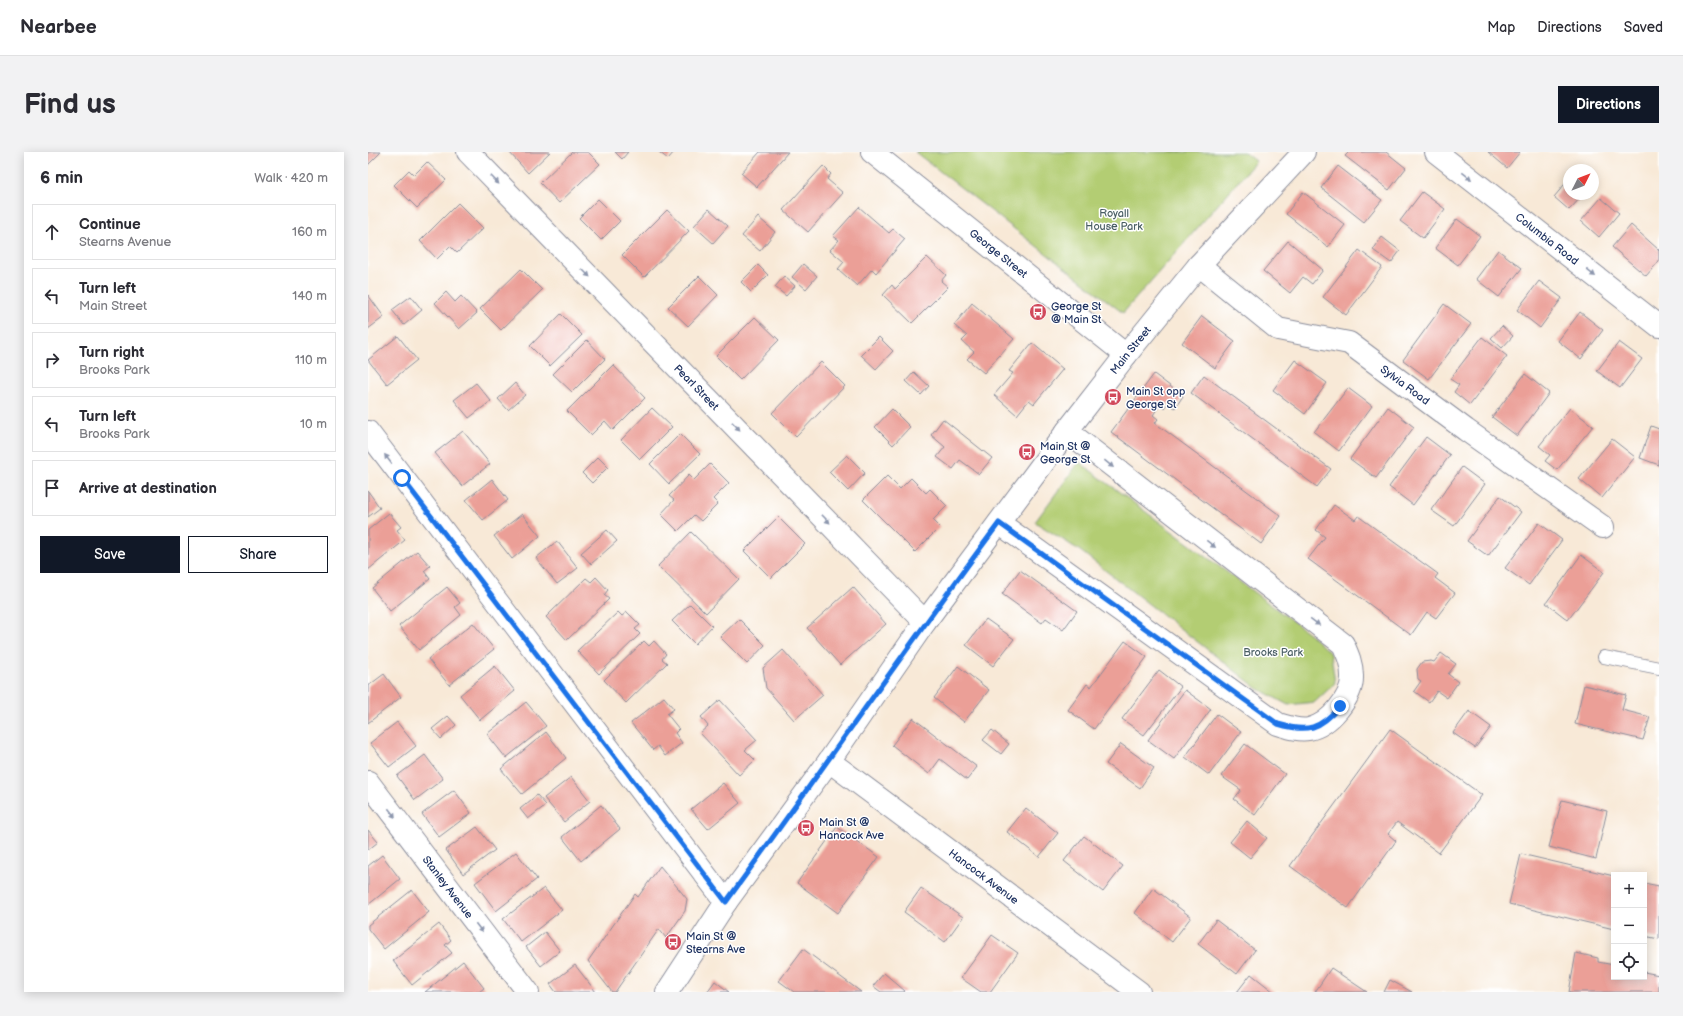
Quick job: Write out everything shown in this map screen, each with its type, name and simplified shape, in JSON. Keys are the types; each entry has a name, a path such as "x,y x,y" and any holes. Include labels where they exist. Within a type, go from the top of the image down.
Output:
{"street":[{"name":"Pearl Street","path":"468,152 925,622"},
{"name":"George Street","path":"872,152 1126,355"},
{"name":"Main Street","path":"667,992 726,902 829,761 925,622 1067,431 1199,265 1304,152"},
{"name":"Columbia Road","path":"1436,152 1659,326"},
{"name":"Sylvia Road","path":"1199,265 1278,330 1349,343 1466,430 1603,527"},
{"path":"999,523 1278,724 1296,730 1309,729 1321,724 1340,706 1348,694 1352,678 1350,661 1343,644 1067,431"},
{"path":"368,432 726,902"},
{"name":"Hancock Avenue","path":"829,761 1139,992"},
{"name":"Stanley Avenue","path":"368,782 528,992"}],"lane":[{"path":"1604,657 1659,668"}],"green space":[{"name":"Royall House Park","path":"915,152 1244,152 1256,161 1123,313"},
{"name":"Brooks Park","path":"1079,462 1310,634 1331,654 1335,683 1315,702 1288,705 1257,688 1079,550 1035,522"}],"building":[{"path":"368,152 381,152 368,165"},
{"path":"509,152 550,152 528,173"},
{"path":"572,152 588,152 600,164 559,203 540,183"},
{"path":"615,152 628,152 622,159"},
{"path":"659,152 674,152 668,159"},
{"path":"760,152 788,152 757,187 741,173"},
{"path":"1349,152 1386,152 1406,168 1389,190 1345,156"},
{"path":"1488,152 1520,152 1507,168"},
{"path":"427,162 446,180 417,208 394,185 409,170 414,175"},
{"path":"823,166 831,174 827,179 843,193 808,232 783,210"},
{"path":"1338,166 1382,200 1364,222 1321,188"},
{"path":"1563,186 1563,200 1578,200 1569,210 1554,197"},
{"path":"1303,192 1345,225 1328,247 1286,214"},
{"path":"1422,192 1445,209 1423,238 1400,221"},
{"path":"1601,198 1619,213 1599,237 1581,221"},
{"path":"598,199 620,221 601,240 579,218"},
{"path":"458,203 483,228 457,253 450,246 437,259 420,241"},
{"path":"859,207 889,233 893,229 905,239 876,273 872,269 857,286 838,269 844,262 830,250 839,240 833,236"},
{"path":"709,209 728,226 713,243 694,226"},
{"path":"667,210 689,231 644,277 622,255"},
{"path":"758,217 775,232 760,251 742,236"},
{"path":"1457,219 1480,236 1458,265 1435,248"},
{"path":"1631,225 1659,250 1659,261 1646,276 1612,247"},
{"path":"1382,237 1400,251 1391,263 1373,250"},
{"path":"1288,241 1323,270 1312,284 1303,277 1290,293 1263,271"},
{"path":"1359,250 1382,267 1346,315 1323,297"},
{"path":"1498,250 1522,268 1499,297 1476,279"},
{"path":"927,257 946,275 941,281 948,287 912,323 883,295 892,285 895,289"},
{"path":"803,264 817,276 806,289 792,277"},
{"path":"758,265 768,275 751,292 741,282"},
{"path":"521,269 542,290 501,330 480,309"},
{"path":"699,276 718,295 688,326 668,307"},
{"path":"784,276 795,286 786,296 775,287"},
{"path":"1539,281 1562,298 1540,328 1517,310"},
{"path":"446,292 455,302 461,296 477,313 459,329 435,303"},
{"path":"368,295 384,317 368,329"},
{"path":"411,296 422,310 404,325 392,310"},
{"path":"972,303 1014,339 984,373 967,359 974,352 962,341 967,336 954,325"},
{"path":"1444,304 1471,324 1429,379 1403,360"},
{"path":"1580,312 1603,330 1581,359 1558,341"},
{"path":"561,314 582,335 550,366 530,346"},
{"path":"1202,316 1235,341 1215,368 1182,343"},
{"path":"755,317 779,340 740,380 716,356"},
{"path":"1502,326 1513,336 1502,348 1491,338"},
{"path":"398,336 417,360 387,384 368,360"},
{"path":"879,337 893,351 876,369 861,355"},
{"path":"1482,337 1507,356 1470,405 1454,392 1459,385 1450,379"},
{"path":"587,340 605,359 572,392 553,374"},
{"path":"1619,342 1642,359 1620,388 1597,371"},
{"path":"1032,343 1063,369 1034,404 1029,400 1017,415 994,395 1013,373 1009,371"},
{"path":"1295,360 1327,383 1305,414 1273,390"},
{"path":"821,362 845,386 796,437 772,413"},
{"path":"613,365 645,398 613,430 605,421 591,435 567,411"},
{"path":"914,372 929,386 921,395 906,381"},
{"path":"1154,374 1183,396 1175,408 1168,403 1164,408 1160,405 1153,415 1158,419 1155,423 1281,516 1261,544 1111,432"},
{"path":"1525,374 1549,393 1517,436 1492,417"},
{"path":"1204,375 1331,469 1317,487 1191,393"},
{"path":"476,383 491,401 469,418 454,400"},
{"path":"515,383 525,395 508,410 498,399"},
{"path":"1348,388 1372,406 1339,451 1314,432"},
{"path":"1388,407 1414,427 1376,478 1350,459"},
{"path":"652,408 672,427 640,459 621,440"},
{"path":"1570,408 1593,426 1557,470 1545,461 1550,455 1539,446"},
{"path":"892,409 910,427 893,445 875,427"},
{"path":"943,419 992,458 979,474 960,460 953,469 937,457 945,447 931,435"},
{"path":"1651,426 1659,429 1659,465 1640,458"},
{"path":"463,431 490,464 462,486 435,453"},
{"path":"680,434 700,454 669,484 650,464"},
{"path":"1426,437 1450,455 1413,505 1389,487"},
{"path":"1612,439 1635,457 1602,498 1579,479"},
{"path":"847,455 865,473 848,491 829,472"},
{"path":"598,457 608,467 592,483 582,473"},
{"path":"710,464 729,483 713,499 718,504 701,521 694,515 678,531 661,514 674,500 669,496 689,475 694,480"},
{"path":"1462,467 1485,484 1454,526 1431,510"},
{"path":"887,476 900,489 911,478 926,493 930,489 947,506 933,520 940,527 915,552 863,500"},
{"path":"492,479 508,500 483,520 466,500"},
{"path":"368,491 380,508 368,517"},
{"path":"1500,496 1521,512 1488,556 1467,541"},
{"path":"1334,505 1355,520 1358,516 1438,574 1435,578 1455,593 1436,618 1427,612 1411,635 1308,559 1325,537 1316,530"},
{"path":"389,513 401,527 397,530 405,540 368,570 368,530"},
{"path":"522,514 540,536 512,559 494,536"},
{"path":"778,517 805,544 771,578 744,551"},
{"path":"1539,523 1562,540 1529,585 1505,568"},
{"path":"607,530 617,541 591,564 581,553"},
{"path":"691,532 739,579 706,613 658,566"},
{"path":"557,541 578,568 557,584 536,558"},
{"path":"417,551 430,566 424,571 430,579 390,611 372,588"},
{"path":"1581,555 1604,572 1568,620 1546,603"},
{"path":"1020,570 1077,611 1063,630 1046,618 1042,623 1002,594"},
{"path":"596,577 608,590 604,595 609,599 567,640 546,617 586,578 591,582"},
{"path":"447,587 460,603 455,607 461,615 419,650 399,626"},
{"path":"853,587 886,624 840,665 807,628"},
{"path":"690,604 712,626 695,644 672,621"},
{"path":"618,612 622,616 627,612 640,625 635,629 640,634 599,674 577,651"},
{"path":"739,619 765,645 747,664 720,637"},
{"path":"986,619 1014,639 993,666 966,645"},
{"path":"473,623 494,649 449,685 428,659"},
{"path":"644,641 649,646 654,641 666,654 662,659 667,663 626,703 604,680"},
{"path":"1125,641 1147,657 1094,729 1068,710 1087,684 1091,687"},
{"path":"783,650 823,695 794,720 766,688 763,668"},
{"path":"1441,653 1456,664 1448,674 1458,682 1447,698 1437,691 1429,702 1414,691 1421,681 1418,679 1417,669 1422,662 1434,662"},
{"path":"495,666 515,691 480,720 460,695"},
{"path":"958,666 989,690 964,722 934,698"},
{"path":"1159,670 1181,687 1144,735 1122,719"},
{"path":"384,674 401,697 368,723 368,686"},
{"path":"1584,685 1626,695 1622,710 1650,717 1643,740 1575,724"},
{"path":"1185,690 1211,709 1174,759 1148,740"},
{"path":"664,697 674,709 667,714 679,729 675,733 682,743 665,756 658,746 653,750 631,723"},
{"path":"720,700 757,740 745,750 755,760 739,775 700,733 708,726 701,717"},
{"path":"526,702 546,726 506,758 487,734"},
{"path":"1469,711 1491,727 1475,748 1453,733"},
{"path":"1217,714 1241,732 1209,775 1185,757"},
{"path":"448,716 456,725 441,739 432,729"},
{"path":"913,718 977,767 967,780 940,759 929,774 892,745"},
{"path":"397,722 416,746 389,767 370,743"},
{"path":"1390,729 1482,795 1439,853 1397,822 1388,834 1396,841 1348,908 1290,866"},
{"path":"992,730 1009,744 1001,754 983,740"},
{"path":"546,732 566,758 522,794 501,769"},
{"path":"1121,744 1154,768 1140,788 1106,764"},
{"path":"1245,744 1285,774 1255,815 1234,799 1241,790 1221,776"},
{"path":"425,755 443,779 415,800 397,776"},
{"path":"571,777 590,801 564,822 544,798"},
{"path":"723,783 740,803 708,829 691,809"},
{"path":"454,790 471,813 439,837 422,814"},
{"path":"537,795 546,805 528,819 520,809"},
{"path":"1562,800 1607,811 1596,859 1549,847"},
{"path":"601,805 620,829 581,861 562,837"},
{"path":"1026,808 1058,833 1039,857 1007,832"},
{"path":"1247,821 1267,838 1250,858 1230,842"},
{"path":"477,827 495,850 463,874 446,850"},
{"path":"837,827 879,857 838,913 797,883"},
{"path":"368,830 378,842 368,850"},
{"path":"1084,836 1123,866 1103,892 1064,861"},
{"path":"516,852 537,879 496,911 475,883"},
{"path":"1521,854 1611,875 1611,928 1509,904"},
{"path":"382,855 400,879 368,905 368,866"},
{"path":"660,866 687,899 685,911 666,938 659,929 615,992 612,992 588,961 635,894 638,897"},
{"path":"1647,884 1659,886 1659,939 1647,937"},
{"path":"544,888 562,910 521,942 503,919"},
{"path":"921,888 963,917 945,942 904,912"},
{"path":"1153,888 1191,917 1172,942 1135,913"},
{"path":"412,890 429,912 384,949 368,929 368,925"},
{"path":"1216,920 1255,950 1237,974 1198,944"},
{"path":"439,924 451,940 445,945 452,953 412,985 393,961"},
{"path":"545,932 560,951 541,966 526,947"},
{"path":"992,935 1018,953 990,992 981,992 961,978"},
{"path":"803,949 861,992 794,992 779,981"},
{"path":"1576,953 1598,958 1598,962 1611,964 1611,980 1647,980 1647,973 1659,975 1659,992 1569,992"},
{"path":"463,961 484,988 479,992 425,992"},
{"path":"575,965 596,992 556,992 550,984"},
{"path":"1331,968 1367,992 1315,992"},
{"path":"884,973 905,991 881,992 873,986"},
{"path":"1251,974 1274,992 1237,992"},
{"path":"1390,980 1412,992 1384,992"},
{"path":"715,981 729,992 707,992"}],"place":[{"name":"George St @ Main St","path":"1038,312"},
{"name":"Main St opp George St","path":"1113,397"},
{"name":"Main St @ George St","path":"1027,452"},
{"name":"Main St @ Hancock Ave","path":"806,828"},
{"name":"Main St @ Stearns Ave","path":"673,942"}],"route":[{"path":"402,478 726,902 829,761 925,622 999,523 1278,724 1296,730 1309,729 1321,724 1332,716 1340,706"}]}
